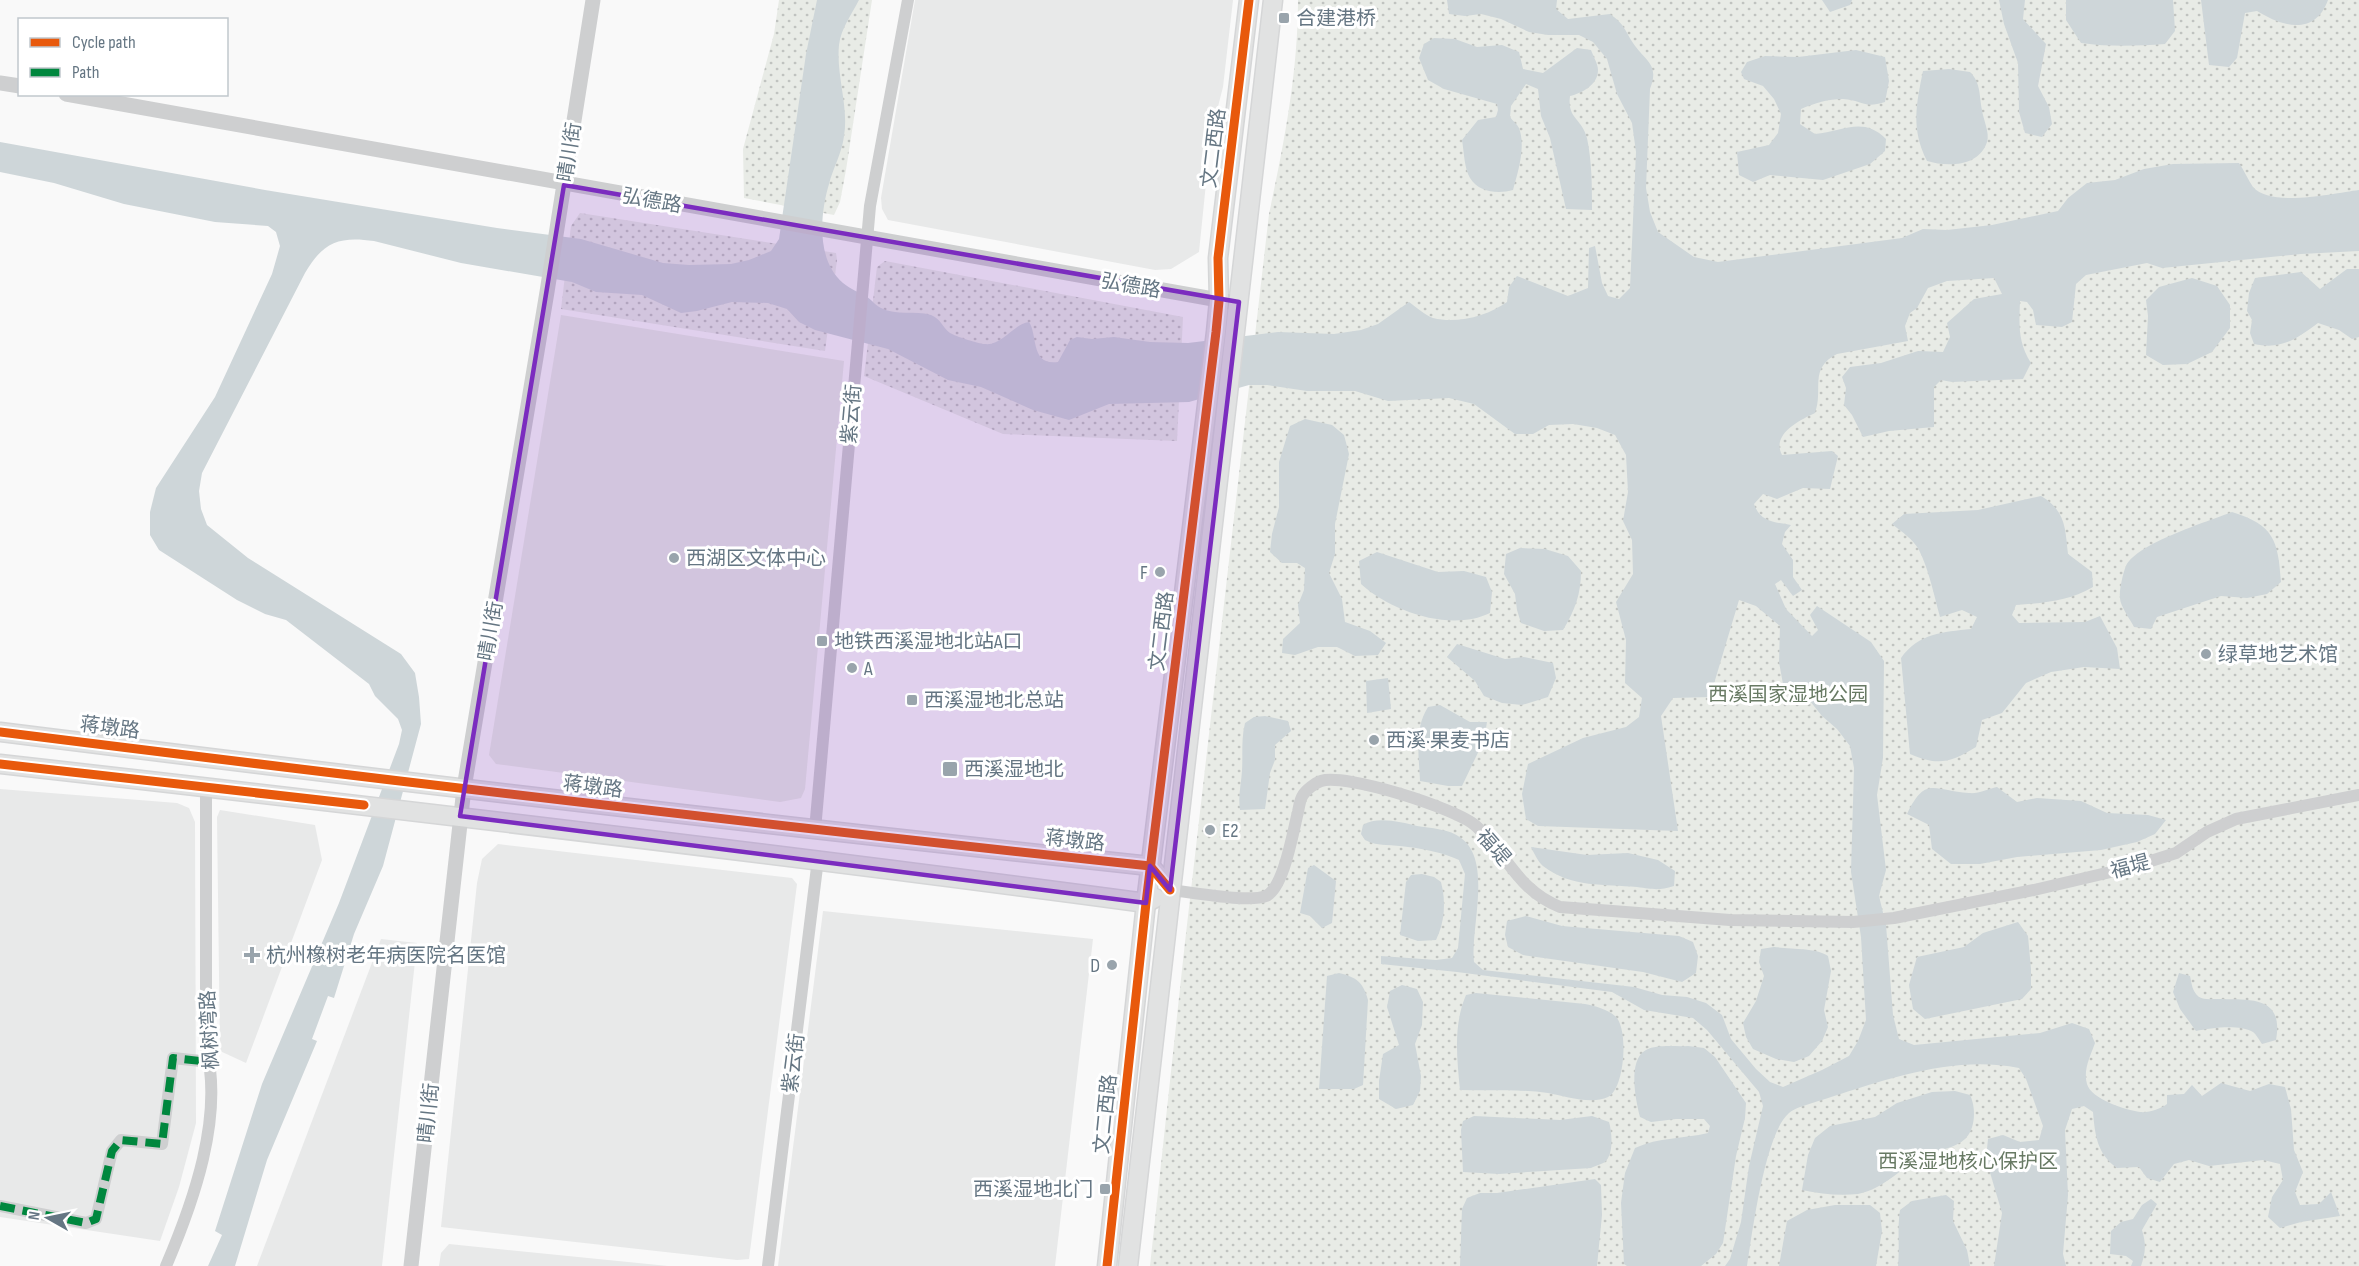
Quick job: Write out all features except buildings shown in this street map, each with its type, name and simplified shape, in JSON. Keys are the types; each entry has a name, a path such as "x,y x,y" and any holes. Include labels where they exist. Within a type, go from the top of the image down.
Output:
{"main road":[{"name":"文二西路","path":"1107,1266 1150,866 1216,332 1219,301 1218,258 1249,0"},
{"name":"文二西路","path":"1128,1266 1273,0"},
{"name":"蒋墩路","path":"0,732 376,779 1150,866"},
{"path":"0,764 428,812 1146,903 1170,890 1150,866"}],"street":[{"name":"晴川街","path":"411,1266 464,788 593,0"},
{"name":"紫云街","path":"815,830 870,206 909,0"},
{"path":"0,83 18,86"},
{"name":"弘德路","path":"77,96 1219,301 1239,302"},
{"name":"福堤","path":"1170,890 1248,898 1267,896 1277,885 1289,852 1302,795 1317,782 1330,778 1410,797 1443,808 1475,825 1526,886 1543,901 1560,907 1730,920 1853,922 1894,918 2034,890 2132,867 2176,853 2207,831 2236,819 2359,795"},
{"name":"枫树湾路","path":"166,1266 187,1213 204,1152 212,1093 210,1062 206,1048 206,787"},
{"name":"紫云街","path":"768,1266 818,860"},
{"path":"0,1206 86,1223 96,1219 112,1150 121,1140 162,1144 172,1058 210,1062"}],"highlighted area":[{"path":"564,185 1239,302 1170,890 1150,866 1146,903 460,816"}],"shaded area":[{"path":"817,0 859,0 844,27 839,45 839,68 844,102 844,136 826,196 822,222 824,249 834,273 843,283 881,308 893,312 931,315 950,333 978,343 997,342 1029,322 1039,355 1049,362 1058,362 1070,340 1077,337 1092,339 1114,337 1150,342 1188,343 1278,332 1334,334 1361,330 1378,324 1409,302 1433,318 1452,320 1472,318 1507,302 1509,287 1517,276 1568,296 1588,288 1589,248 1595,246 1602,283 1608,296 1619,299 1630,288 1636,152 1632,123 1617,94 1607,59 1593,42 1579,35 1548,35 1529,32 1501,19 1481,14 1465,16 1449,14 1447,0 1557,0 1556,9 1568,19 1610,14 1619,21 1652,68 1646,188 1650,212 1658,232 1694,257 1718,262 1902,238 1923,229 1947,230 1992,225 2058,211 2068,198 2087,183 2115,180 2144,169 2173,164 2239,163 2253,187 2274,197 2304,198 2359,190 2359,251 2301,254 2162,268 2147,263 2086,275 2076,284 2072,322 2062,327 2036,325 2033,310 2027,302 2020,301 2022,341 2031,363 2023,379 1952,382 1941,380 1934,387 1934,427 1889,431 1863,437 1844,405 1846,388 1842,377 1850,367 1881,363 1918,351 1943,352 1950,337 1947,323 1974,299 2002,294 1994,278 1947,281 1928,288 1917,308 1910,313 1905,326 1908,341 1837,354 1828,360 1820,373 1815,413 1789,429 1780,441 1782,455 1832,451 1838,456 1830,489 1803,488 1777,499 1763,494 1754,504 1764,518 1791,525 1785,532 1782,544 1793,560 1793,577 1802,590 1793,596 1781,580 1775,584 1786,609 1812,636 1818,630 1810,615 1817,606 1871,642 1884,661 1883,758 1877,795 1886,870 1879,896 1886,925 1893,1015 1899,1039 1914,1045 2040,1033 2072,1023 2089,1029 2095,1043 2086,1074 2090,1089 2110,1103 2140,1112 2161,1108 2167,1104 2167,1095 2184,1094 2192,1085 2202,1096 2221,1083 2250,1091 2269,1084 2285,1087 2291,1109 2294,1150 2303,1172 2295,1192 2300,1205 2319,1204 2331,1192 2340,1216 2280,1228 2268,1217 2272,1197 2283,1180 2280,1164 2263,1160 2209,1166 2189,1160 2174,1164 2160,1182 2147,1178 2139,1167 2117,1168 2110,1163 2101,1150 2096,1136 2093,1112 2084,1106 2072,1109 2065,1130 2068,1195 2063,1254 2066,1266 1994,1266 2002,1213 1986,1159 1988,1139 2003,1135 2020,1142 2039,1140 2043,1126 2026,1079 2019,1068 1971,1064 1947,1066 1900,1076 1809,1104 1789,1113 1773,1141 1766,1162 1747,1266 1725,1266 1730,1259 1741,1222 1749,1166 1763,1106 1759,1092 1707,1030 1693,1018 1644,1010 1612,992 1381,964 1381,956 1436,960 1452,958 1458,948 1465,874 1459,860 1447,855 1402,846 1375,844 1365,840 1361,834 1363,825 1382,820 1446,831 1461,838 1471,849 1476,862 1478,879 1474,962 1483,970 1634,987 1706,1003 1722,1015 1731,1039 1756,1069 1770,1082 1783,1087 1849,1056 1858,1041 1866,1020 1861,937 1851,872 1854,768 1850,746 1802,691 1783,684 1779,662 1780,626 1756,606 1739,600 1710,697 1673,698 1661,716 1678,831 1538,826 1526,819 1522,794 1528,764 1583,738 1626,727 1639,717 1642,698 1625,683 1626,640 1616,602 1633,574 1632,540 1623,521 1628,492 1626,455 1615,435 1597,428 1573,424 1549,425 1533,434 1515,434 1474,404 1449,398 1388,401 1355,391 1307,391 1267,385 1249,385 1189,402 1109,404 1069,420 1033,410 981,387 948,380 888,349 815,330 799,322 787,309 768,303 732,302 681,313 642,295 596,292 572,282 461,263 374,241 351,240 333,243 326,248 318,254 305,273 202,473 199,491 201,509 207,525 248,558 401,654 415,673 421,724 383,866 354,934 334,998 328,996 312,1039 317,1041 267,1160 235,1266 208,1266 222,1235 215,1231 262,1084 339,903 399,744 402,730 398,719 375,696 369,684 286,620 265,614 237,600 159,550 150,535 150,512 156,488 215,397 272,274 280,246 276,232 268,226 215,222 124,204 54,183 0,172 0,142 265,190 497,228 581,239 663,263 731,264 771,251 779,239 806,54"},
{"path":"915,0 1233,0 1223,87 1211,134 1199,252 1171,269 1155,270 888,220 882,209 881,198"},
{"path":"1822,0 1852,0 1850,5 1830,12"},
{"path":"1999,0 2025,0 2023,19 2046,44 2038,86 2049,107 2052,124 2042,137 2025,133 2019,112 2018,63 2004,24"},
{"path":"2066,0 2173,0 2175,31 2165,44 2123,46 2081,43 2066,20"},
{"path":"2201,0 2328,0 2315,19 2307,24 2287,24 2257,11 2245,13 2237,58 2229,67 2209,65"},
{"path":"1434,38 1455,39 1477,47 1502,45 1519,52 1523,69 1543,73 1577,48 1591,50 1597,65 1597,75 1588,88 1570,96 1570,104 1587,138 1591,165 1592,210 1566,209 1550,138 1541,116 1538,89 1526,84 1511,106 1510,117 1519,128 1522,143 1513,190 1490,191 1474,183 1466,169 1462,140 1478,120 1496,117 1497,104 1444,89 1428,80 1419,58 1424,44"},
{"path":"1856,50 1885,57 1889,81 1885,102 1867,104 1843,99 1822,102 1801,109 1800,124 1815,134 1853,127 1870,128 1886,139 1885,151 1870,164 1823,180 1770,175 1753,182 1739,175 1737,152 1769,145 1778,133 1781,114 1774,99 1763,86 1744,79 1741,72 1747,62 1765,56 1798,57"},
{"path":"1949,69 1970,72 1976,80 1988,134 1983,150 1970,161 1944,164 1927,161 1919,138 1916,117 1923,71"},
{"path":"2347,269 2359,269 2359,337 2352,339 2339,330 2318,323 2288,342 2273,346 2254,344 2250,333 2252,320 2247,311 2249,293 2255,278 2301,272 2320,289"},
{"path":"2192,278 2217,286 2230,305 2230,328 2212,352 2187,364 2163,365 2146,355 2148,316 2146,300 2159,287"},
{"path":"1305,419 1332,425 1344,435 1349,454 1335,524 1335,554 1329,573 1342,599 1345,622 1370,631 1386,643 1378,655 1355,656 1337,647 1318,647 1295,655 1282,653 1283,639 1300,623 1298,605 1304,590 1305,568 1297,563 1282,563 1270,552 1279,507 1279,462 1290,426"},
{"path":"2041,496 2060,514 2065,528 2068,554 2092,572 2093,587 2066,598 2016,605 2012,615 2019,623 2085,622 2100,616 2117,648 2120,669 2084,667 2051,672 2026,683 2002,713 1982,720 1976,747 1959,757 1936,761 1910,754 1901,658 1916,643 1932,635 1971,629 1977,617 1962,610 1940,617 1923,558 1917,546 1892,524 1904,514 1978,510"},
{"path":"2232,512 2257,523 2271,536 2278,555 2281,582 2267,594 2247,598 2221,596 2157,617 2151,629 2134,627 2120,601 2125,569 2133,557 2158,541"},
{"path":"1520,548 1545,549 1568,556 1581,571 1576,602 1563,630 1544,631 1521,623 1515,594 1504,574 1506,554"},
{"path":"1377,552 1438,572 1464,571 1486,577 1492,592 1490,613 1475,618 1440,620 1422,616 1389,603 1361,584 1359,561"},
{"path":"1457,644 1505,659 1524,657 1553,663 1556,678 1548,697 1522,705 1502,703 1484,696 1475,681 1447,657"},
{"path":"1388,678 1391,709 1367,713 1366,681"},
{"path":"1440,705 1470,722 1487,722 1484,740 1462,786 1420,781 1418,743 1421,724 1428,707"},
{"path":"1265,716 1288,721 1291,731 1275,745 1275,760 1270,773 1265,809 1240,810 1239,795 1245,723 1254,717"},
{"path":"1997,787 2017,802 2037,798 2081,801 2107,813 2148,815 2166,820 2155,834 2137,842 2101,850 2017,857 1980,864 1951,864 1932,849 1929,825 1907,814 1925,790 1939,788 1972,793"},
{"path":"0,789 177,803 189,808 195,822 196,1123 179,1187 160,1241 0,1217"},
{"name":"杭州橡树老年病医院名医馆","path":"220,810 315,825 322,860 246,1063 220,1051 217,817"},
{"path":"498,844 792,878 797,884 749,1259 737,1260 441,1227 477,883 482,859"},
{"path":"1531,847 1587,855 1628,853 1658,860 1675,871 1674,886 1656,889 1577,882 1543,866"},
{"path":"1314,865 1336,881 1332,923 1322,928 1310,916 1300,913 1308,868"},
{"path":"1422,874 1434,877 1441,882 1443,889 1443,919 1436,940 1418,941 1400,935 1406,882 1411,875"},
{"path":"823,911 1093,939 1055,1266 778,1266"},
{"path":"1526,916 1562,926 1679,936 1693,942 1698,956 1696,973 1682,982 1643,972 1523,955 1508,947 1505,935 1507,921"},
{"path":"2018,922 2028,936 2031,969 2031,989 2022,999 1925,1019 1913,1009 1909,985 1917,957 1964,947 1983,933"},
{"path":"381,939 417,943 382,1266 257,1266"},
{"path":"1774,947 1823,953 1828,956 1831,971 1824,1010 1828,1027 1822,1041 1809,1056 1794,1062 1776,1059 1753,1049 1746,1037 1743,1023 1756,1001 1764,976 1759,962 1761,949"},
{"path":"1339,973 1358,981 1368,1000 1363,1085 1354,1089 1319,1089 1327,976"},
{"path":"2179,973 2190,976 2194,990 2201,998 2252,1001 2270,1008 2275,1015 2277,1025 2276,1040 2262,1044 2253,1032 2233,1027 2196,1031 2180,1009 2173,992"},
{"path":"1402,985 1417,989 1423,1002 1422,1025 1415,1044 1421,1076 1420,1091 1413,1105 1396,1109 1379,1099 1379,1081 1383,1054 1399,1045 1387,1007 1390,991"},
{"path":"1476,993 1585,1004 1601,1008 1615,1016 1622,1032 1623,1058 1614,1092 1608,1097 1594,1100 1537,1092 1460,1090 1457,1042 1459,1018 1466,995"},
{"path":"1688,1046 1704,1048 1715,1057 1746,1103 1723,1243 1716,1254 1701,1266 1627,1266 1624,1264 1621,1203 1625,1173 1635,1148 1662,1140 1708,1133 1710,1126 1704,1119 1651,1122 1640,1117 1634,1081 1636,1062 1640,1055 1651,1048"},
{"path":"1955,1091 1970,1095 1973,1106 1974,1118 1971,1130 1961,1142 1926,1155 1868,1191 1837,1195 1802,1190 1808,1155 1815,1138 1830,1126 1875,1117 1897,1103 1932,1092"},
{"path":"1474,1116 1560,1120 1592,1116 1609,1122 1610,1154 1605,1162 1591,1168 1499,1174 1463,1172 1461,1130 1463,1121"},
{"path":"1595,1179 1601,1185 1602,1215 1597,1266 1460,1266 1462,1209 1467,1198 1480,1193 1497,1193"},
{"path":"1946,1195 1954,1201 1953,1221 1967,1250 1970,1266 1898,1266 1900,1210 1912,1201"},
{"path":"2151,1199 2157,1204 2142,1230 2145,1248 2143,1261 2141,1266 2131,1266 2133,1261 2126,1256 2110,1254 2111,1231 2121,1222 2133,1219 2142,1205"},
{"path":"1835,1205 1870,1205 1880,1213 1882,1231 1876,1266 1779,1266 1787,1221 1807,1210"},
{"path":"449,1244 668,1266 439,1266 441,1253"}],"green space":[{"path":"779,0 872,0 846,170 840,202 834,215 744,198 743,149 774,34"},
{"name":"西溪国家湿地公园","path":"1298,0 2359,0 2359,1266 1150,1266 1269,214 1293,81"},
{"path":"580,213 836,253 825,351 561,309 571,226"},
{"path":"885,261 1183,317 1177,441 1003,434 864,376 877,267"},
{"name":"西湖区文体中心","path":"561,315 844,361 805,789 801,798 780,802 496,764 489,755"}],"marked path":[{"path":"0,1206 86,1223 96,1219 112,1151 121,1140 162,1144 173,1058 210,1062"}],"cycle path":[{"path":"1107,1266 1146,903 1216,332 1219,301 1218,258 1249,0"},
{"path":"0,732 575,802 1150,866 1170,890"},
{"path":"0,764 364,805"}],"place":[{"name":"合建港桥","path":"1284,18"},
{"name":"西湖区文体中心","path":"674,558"},
{"name":"F","path":"1160,572"},
{"name":"地铁西溪湿地北站A口","path":"822,641"},
{"name":"绿草地艺术馆","path":"2206,654"},
{"name":"A","path":"852,668"},
{"name":"西溪湿地北总站","path":"912,700"},
{"name":"西溪·果麦书店","path":"1374,740"},
{"name":"西溪湿地北","path":"950,769"},
{"name":"E2","path":"1210,830"},
{"name":"杭州橡树老年病医院名医馆","path":"252,955"},
{"name":"D","path":"1112,965"},
{"name":"西溪湿地北门","path":"1105,1189"}],"park label":[{"name":"西溪湿地核心保护区","path":"1968,1161"}]}
